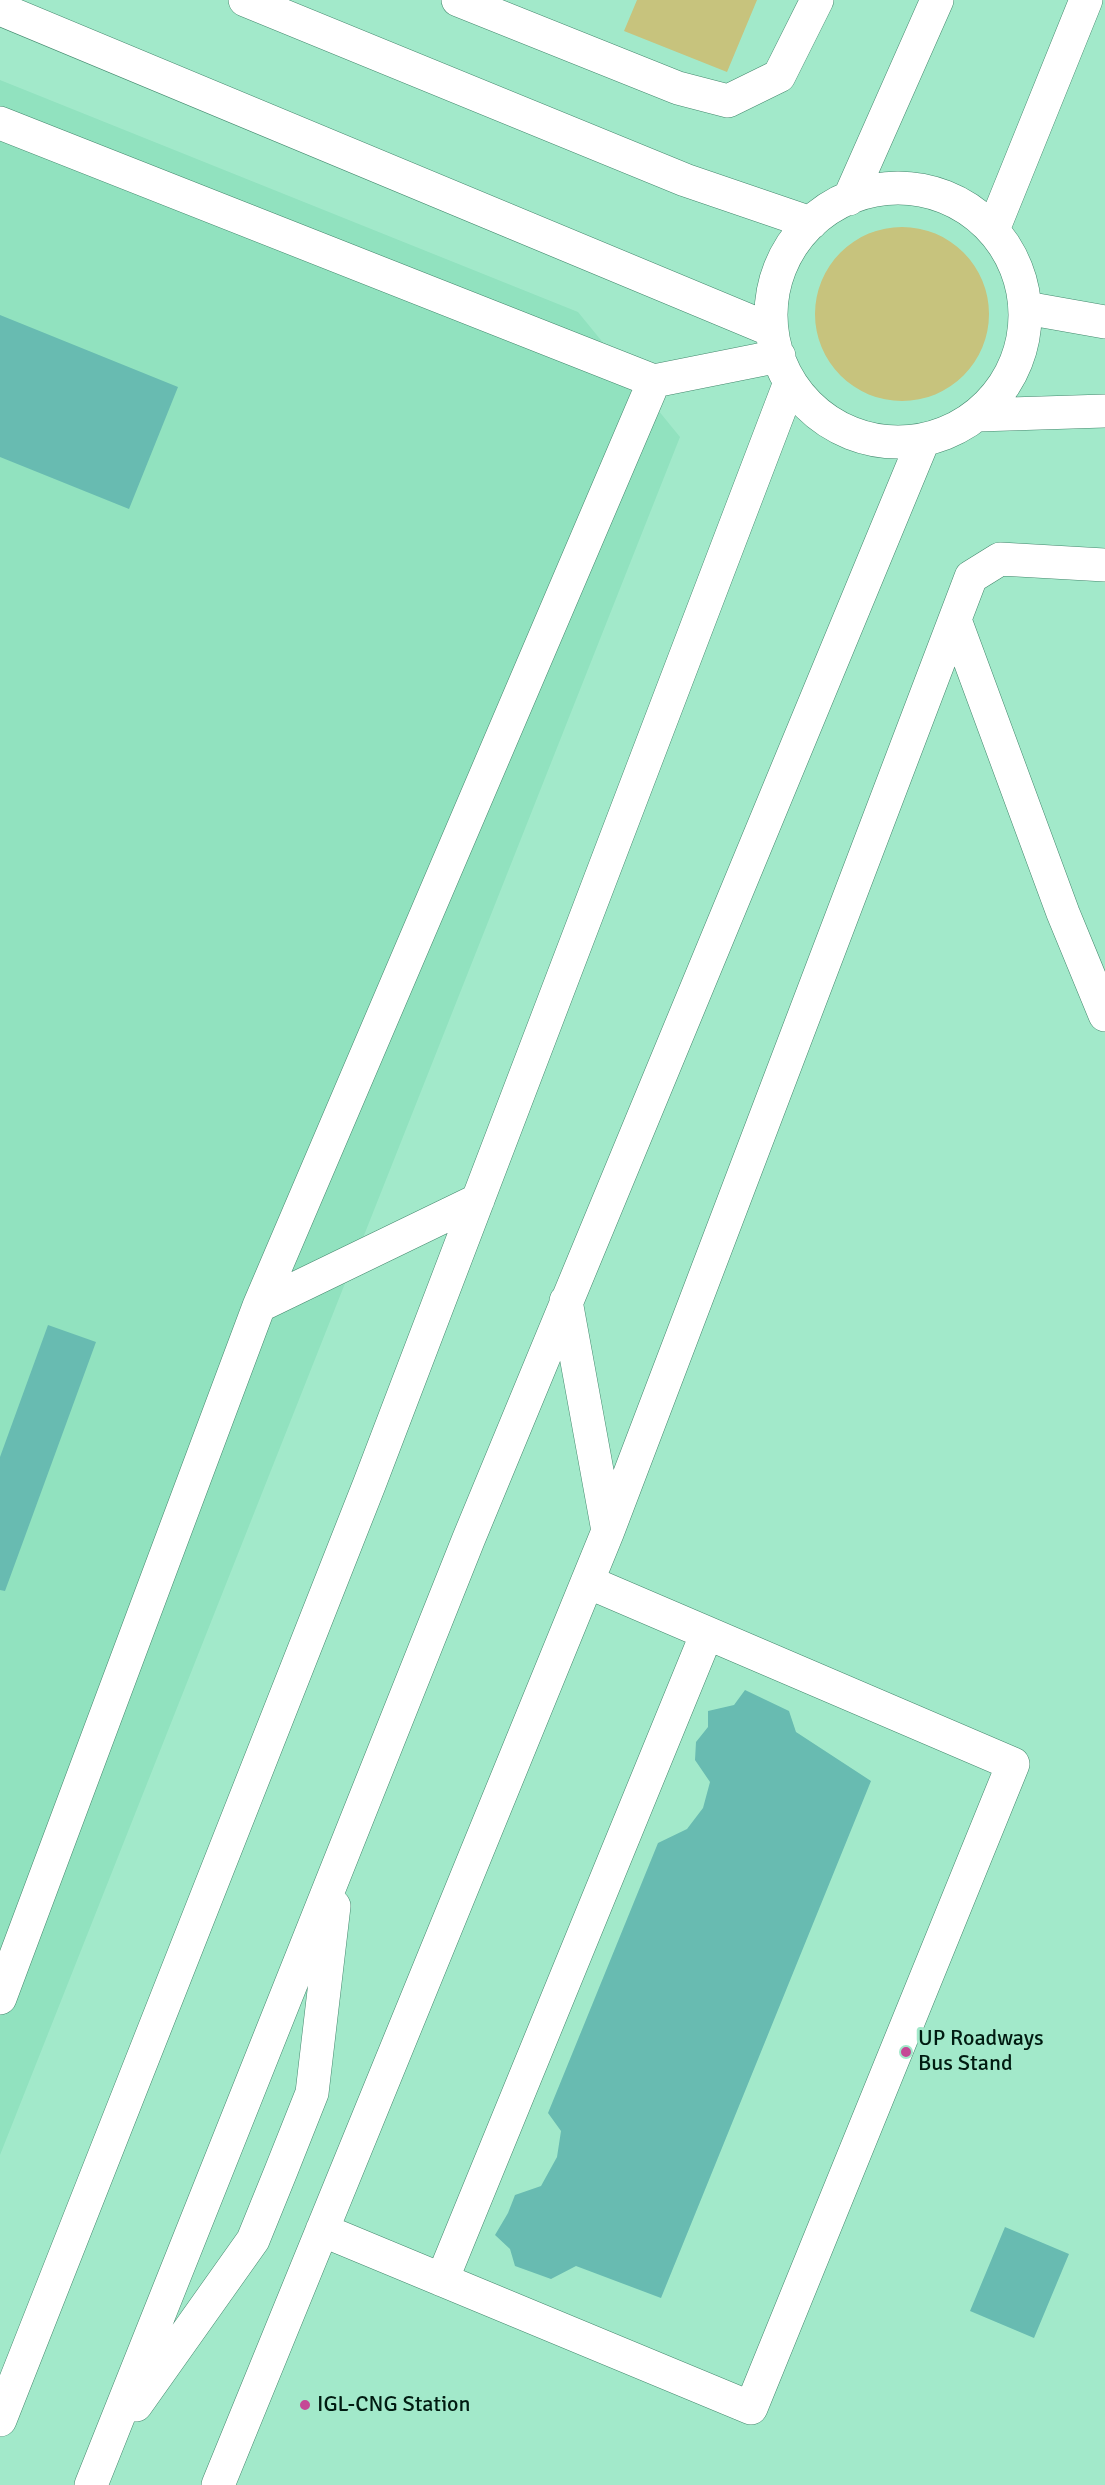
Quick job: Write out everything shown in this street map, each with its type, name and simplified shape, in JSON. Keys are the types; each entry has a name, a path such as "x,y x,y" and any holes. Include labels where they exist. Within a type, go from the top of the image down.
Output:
{"street":[{"path":"245,0 685,180 811,223"},
{"path":"458,0 678,88 728,101 779,76 817,0"},
{"path":"849,199 937,0"},
{"path":"993,230 1086,0"},
{"path":"0,9 779,357 829,424 875,442 922,441 978,415 1105,411"},
{"path":"0,123 654,381 779,357"},
{"path":"0,2420 365,1496 478,1200 779,357 777,270 789,246 825,209 869,189 920,188 969,207 1001,238 1021,278 1026,308 1022,347 1005,385 978,415"},
{"path":"1026,308 1105,322"},
{"path":"0,1998 259,1306 654,381"},
{"path":"91,2485 566,1301 922,441"},
{"path":"218,2485 588,1582 971,577 1000,559 1105,565"},
{"path":"955,620 1063,913 1105,1015"},
{"path":"259,1306 478,1200"},
{"path":"566,1301 608,1531"},
{"path":"322,2230 751,2408 1013,1764 588,1582"},
{"path":"442,2280 707,1633"},
{"path":"105,2450 253,2240 265,2211 312,2093 339,1863"}],"shaded area":[{"path":"637,0 757,0 727,72 624,31"},
{"path":"0,80 578,312 680,437 0,2155"},
{"path":"902,227 919,228 935,233 951,241 964,252 975,265 983,281 988,297 988,331 983,347 975,363 964,376 951,387 935,395 919,400 902,401 885,400 869,395 853,387 840,376 829,363 821,347 816,331 815,314 816,297 821,281 829,265 840,252 853,241 869,233 885,228"}],"building":[{"path":"0,315 178,387 129,509 0,457"},
{"path":"48,1325 96,1342 5,1591 0,1590 0,1457"},
{"path":"745,1690 789,1711 796,1732 871,1781 661,2298 576,2266 551,2279 515,2266 510,2249 495,2235 515,2195 541,2186 557,2157 561,2131 548,2113 658,1843 687,1829 703,1808 710,1782 695,1760 696,1742 708,1727 708,1711 734,1705"},
{"path":"1005,2227 1069,2254 1034,2338 970,2311"}],"place":[{"name":"UP Roadways Bus Stand","path":"906,2052"},
{"name":"IGL-CNG Station","path":"305,2405"}]}
